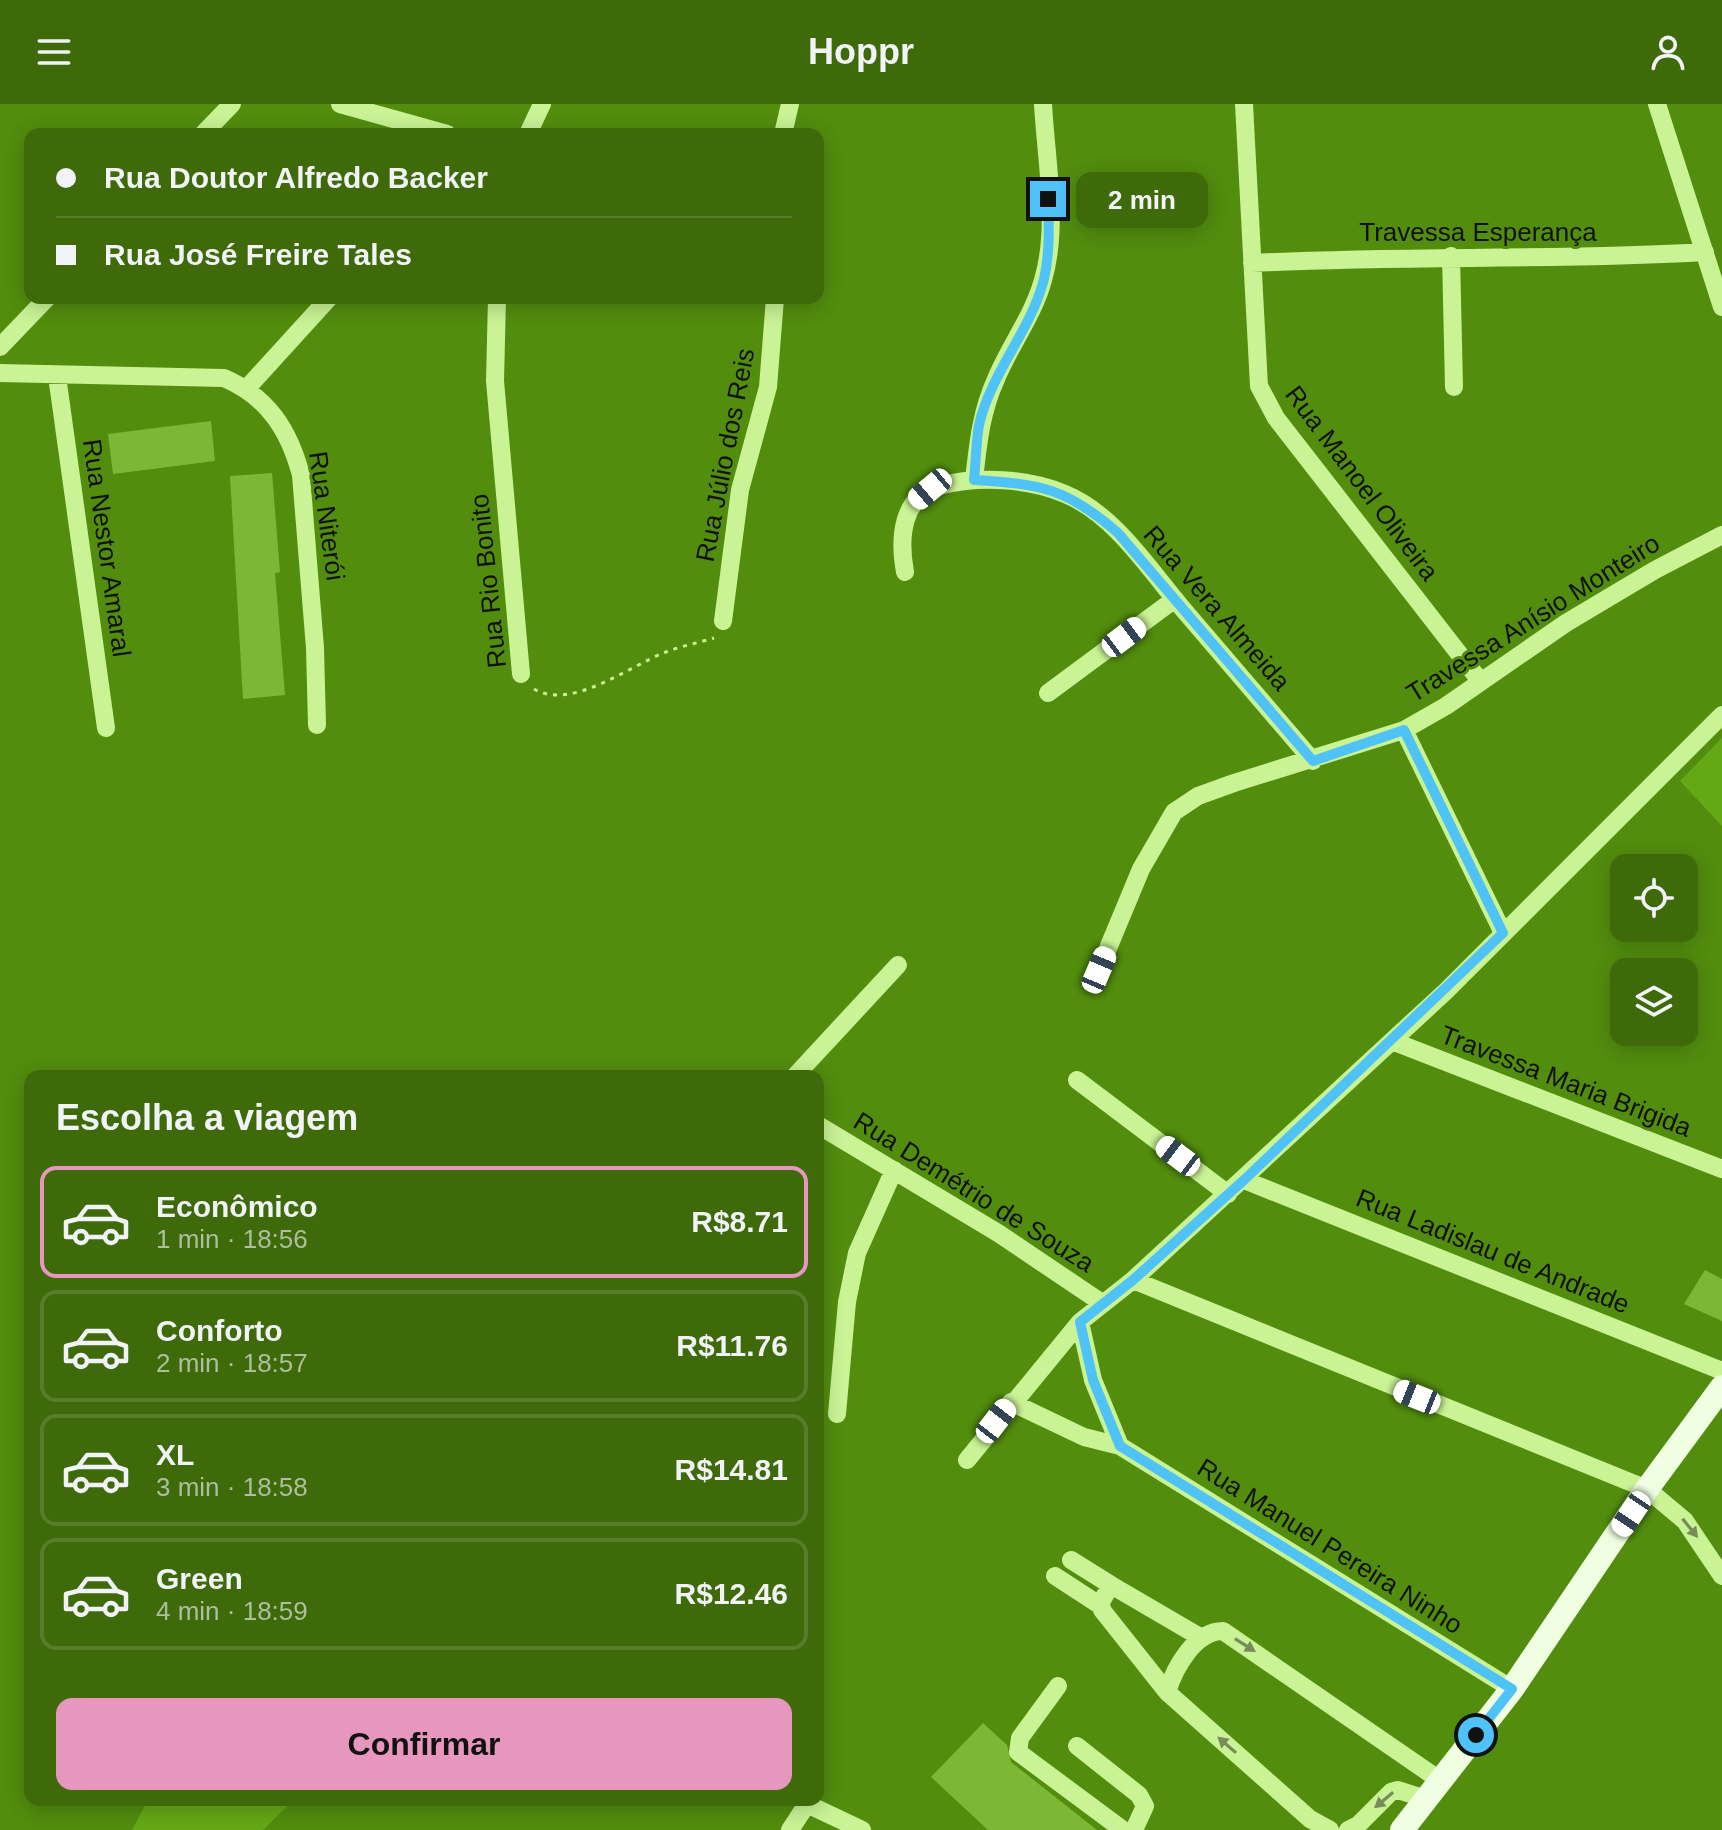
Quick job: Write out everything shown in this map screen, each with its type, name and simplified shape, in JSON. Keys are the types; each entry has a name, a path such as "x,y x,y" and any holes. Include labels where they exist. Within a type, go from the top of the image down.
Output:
{"main road":[{"path":"1402,1830 1512,1689 1647,1489 1722,1387"}],"street":[{"path":"209,128 232,104"},
{"path":"340,104 426,128"},
{"path":"531,128 542,104"},
{"path":"784,128 790,104"},
{"path":"974,480 979,425 996,379 1029,317 1044,278 1050,231 1043,104"},
{"name":"Rua Manoel Oliveira","path":"1244,104 1259,386 1276,418 1481,682"},
{"path":"1657,104 1722,307"},
{"name":"Travessa Esperança","path":"1252,263 1451,256 1587,258 1705,252"},
{"path":"1451,256 1454,387"},
{"path":"0,347 41,304"},
{"path":"247,388 324,304"},
{"name":"Rua Rio Bonito","path":"497,304 495,381 521,674"},
{"name":"Rua Júlio dos Reis","path":"723,621 740,490 768,387 775,304"},
{"name":"Rua Niterói","path":"0,373 224,378 247,388 280,422 294,449 301,475 315,648 317,725"},
{"name":"Rua Nestor Amaral","path":"57,376 106,728"},
{"name":"Rua Vera Almeida","path":"905,572 902,526 914,502 930,489 974,480 1013,482 1067,494 1118,533 1313,761"},
{"name":"Travessa Anísio Monteiro","path":"1099,970 1141,869 1174,812 1198,796 1234,783 1313,761 1404,730 1578,616 1722,535"},
{"path":"1048,693 1175,599"},
{"path":"967,1460 1011,1402 1080,1322 1133,1280 1392,1041 1722,715"},
{"path":"1404,730 1503,933"},
{"path":"801,1070 898,965"},
{"name":"Travessa Maria Brigida","path":"1392,1041 1722,1169"},
{"path":"1077,1080 1228,1194"},
{"name":"Rua Demétrio de Souza","path":"824,1129 998,1233 1102,1303"},
{"path":"837,1414 847,1302 857,1253 894,1170"},
{"name":"Rua Ladislau de Andrade","path":"1244,1180 1722,1371"},
{"path":"1133,1280 1647,1489 1685,1521 1722,1576"},
{"path":"1080,1322 1093,1380 1120,1446"},
{"name":"Rua Manuel Pereira Ninho","path":"1011,1402 1084,1437 1120,1446 1512,1689"},
{"path":"1071,1560 1200,1637"},
{"path":"1055,1576 1101,1606 1167,1692 1310,1819 1330,1830"},
{"path":"1101,1606 1111,1585"},
{"path":"1167,1692 1183,1659 1200,1637 1223,1631 1434,1790"},
{"path":"1058,1686 1020,1738 1018,1752 1123,1830"},
{"path":"1077,1746 1139,1795 1145,1806 1134,1830"},
{"path":"1250,1782 1307,1830"},
{"path":"1348,1830 1358,1825 1391,1792 1434,1790"},
{"path":"790,1830 806,1806"},
{"path":"811,1806 862,1830"}],"path":[{"name":"Rua Rio Bonito","path":"521,674 547,696 567,694 588,688 668,651 712,639 721,634 723,621"}],"green space":[{"path":"1722,738 1722,826 1680,781"},
{"path":"145,1806 288,1806 263,1830 132,1830"}],"building":[{"path":"211,421 215,461 113,474 108,434"},
{"path":"272,473 280,572 275,573 285,695 243,699 230,476"},
{"path":"1705,1270 1722,1279 1722,1321 1684,1304"},
{"path":"983,1723 1007,1745 1011,1762 1097,1830 988,1830 931,1777"}],"route":[{"path":"1048,199 1050,231 1044,278 1029,317 996,379 979,425 974,480 1043,487 1067,494 1095,513 1118,533 1313,761 1404,730 1503,933 1446,991 1244,1180 1133,1280 1080,1322 1084,1348 1106,1417 1120,1446 1512,1689 1476,1735"}]}
